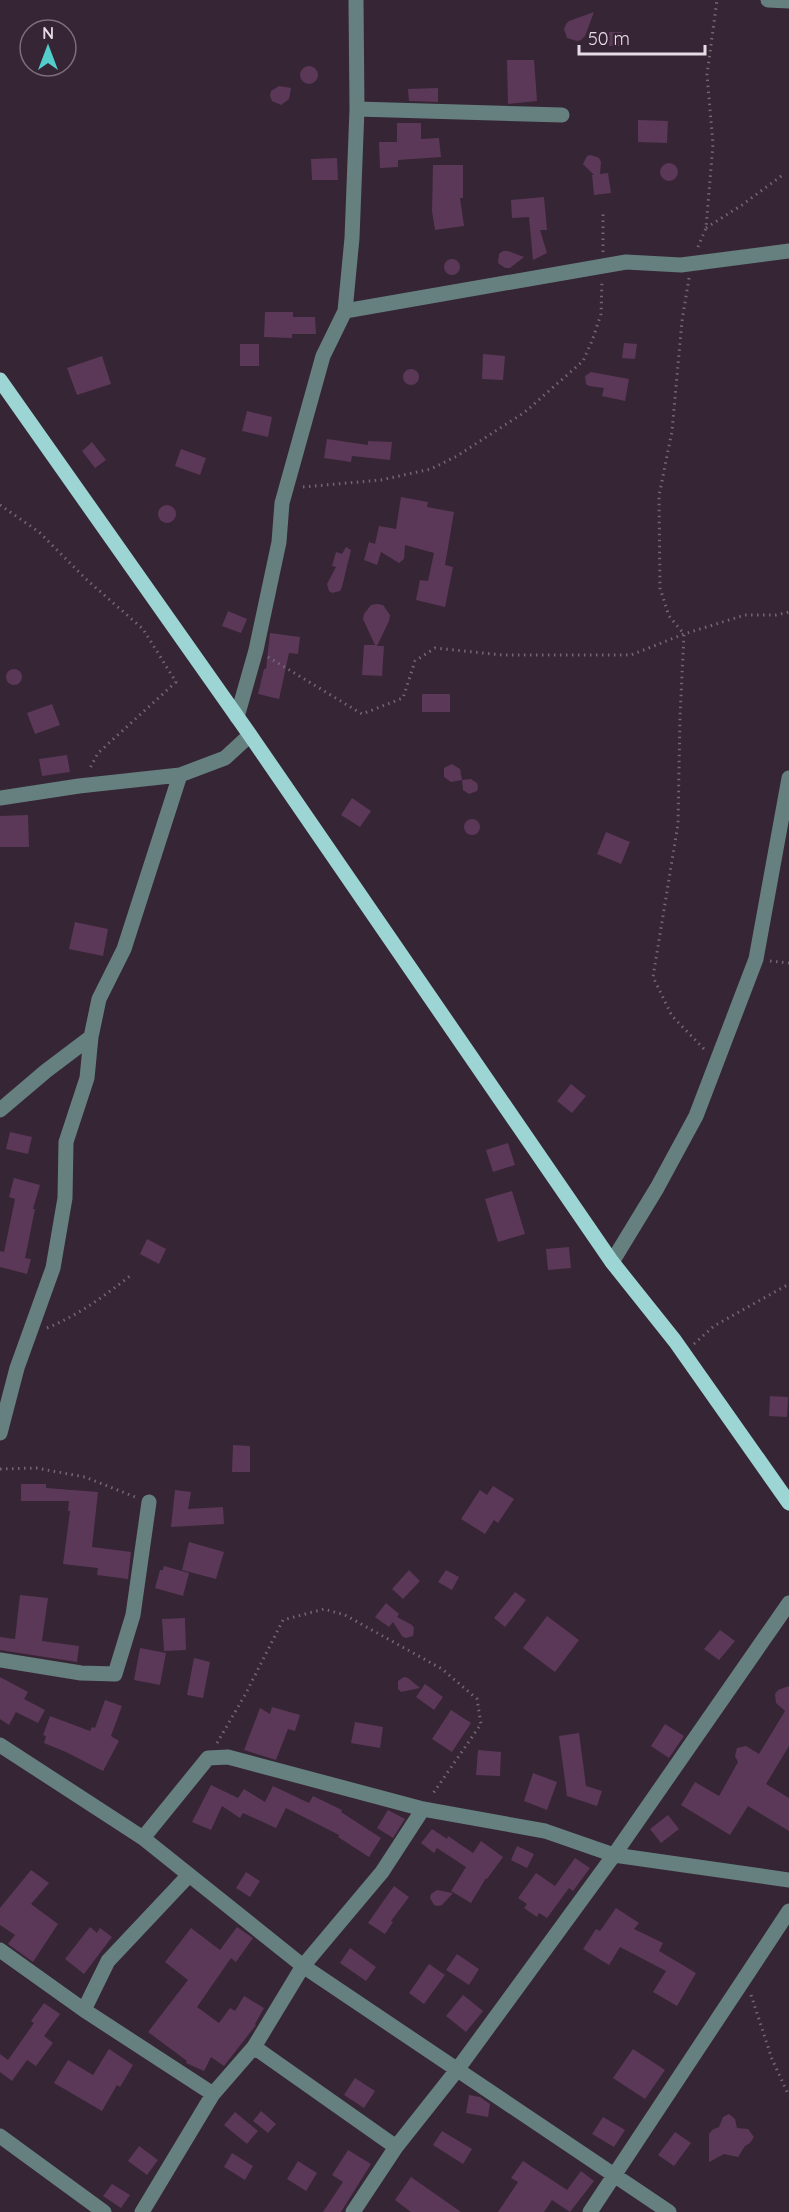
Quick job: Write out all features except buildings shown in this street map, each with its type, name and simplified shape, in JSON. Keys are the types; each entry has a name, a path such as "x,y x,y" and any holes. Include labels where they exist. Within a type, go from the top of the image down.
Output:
{"main road":[{"path":"0,380 250,735 612,1262 683,1352 789,1503"}],"street":[{"path":"237,717 256,650 279,542 282,503 323,356 345,311 352,238 357,109 356,0"},
{"path":"768,0 789,1"},
{"path":"357,109 562,115"},
{"path":"345,311 626,262 681,265 789,251"},
{"path":"0,798 79,786 180,775 225,759 250,735"},
{"path":"0,1433 17,1368 53,1268 65,1198 66,1142 87,1078 91,1037 99,999 124,949 180,775"},
{"path":"612,1262 657,1188 696,1116 756,959 789,778"},
{"path":"0,1110 91,1037"},
{"path":"0,1660 81,1673 115,1674 133,1615 149,1502"},
{"path":"353,2212 396,2147 457,2070 614,1855 789,1603"},
{"path":"0,1745 143,1838 303,1966 669,2212"},
{"path":"143,1838 208,1758 228,1757 423,1809 545,1831 614,1855 789,1880"},
{"path":"142,2212 213,2094 254,2047 303,1966 382,1872 423,1809"},
{"path":"84,2010 108,1961 189,1875"},
{"path":"590,2212 789,1911"},
{"path":"0,1950 84,2010 213,2094"},
{"path":"254,2047 396,2147"},
{"path":"0,2136 104,2212"}],"path":[{"path":"717,0 707,75 713,144 706,228 691,264 682,321 672,430 659,496 660,588 669,616 684,634 678,824 653,977 672,1016 717,1062"},
{"path":"706,228 784,174"},
{"path":"286,488 381,480 431,469 457,456 525,412 582,361 592,341 601,314 603,212"},
{"path":"0,505 39,532 87,580 143,629 176,682 98,753 79,786"},
{"path":"256,650 362,714 403,698 415,661 435,648 502,655 631,655 684,634 745,615 776,615 789,612"},
{"path":"29,1335 69,1319 91,1306 130,1276"},
{"path":"683,1352 714,1326 789,1284"},
{"path":"0,1469 36,1468 85,1478 149,1502"},
{"path":"208,1758 245,1695 283,1620 324,1609 345,1615 442,1669 477,1699 481,1724 423,1809"},
{"path":"745,1976 772,2060 789,2096"}]}
